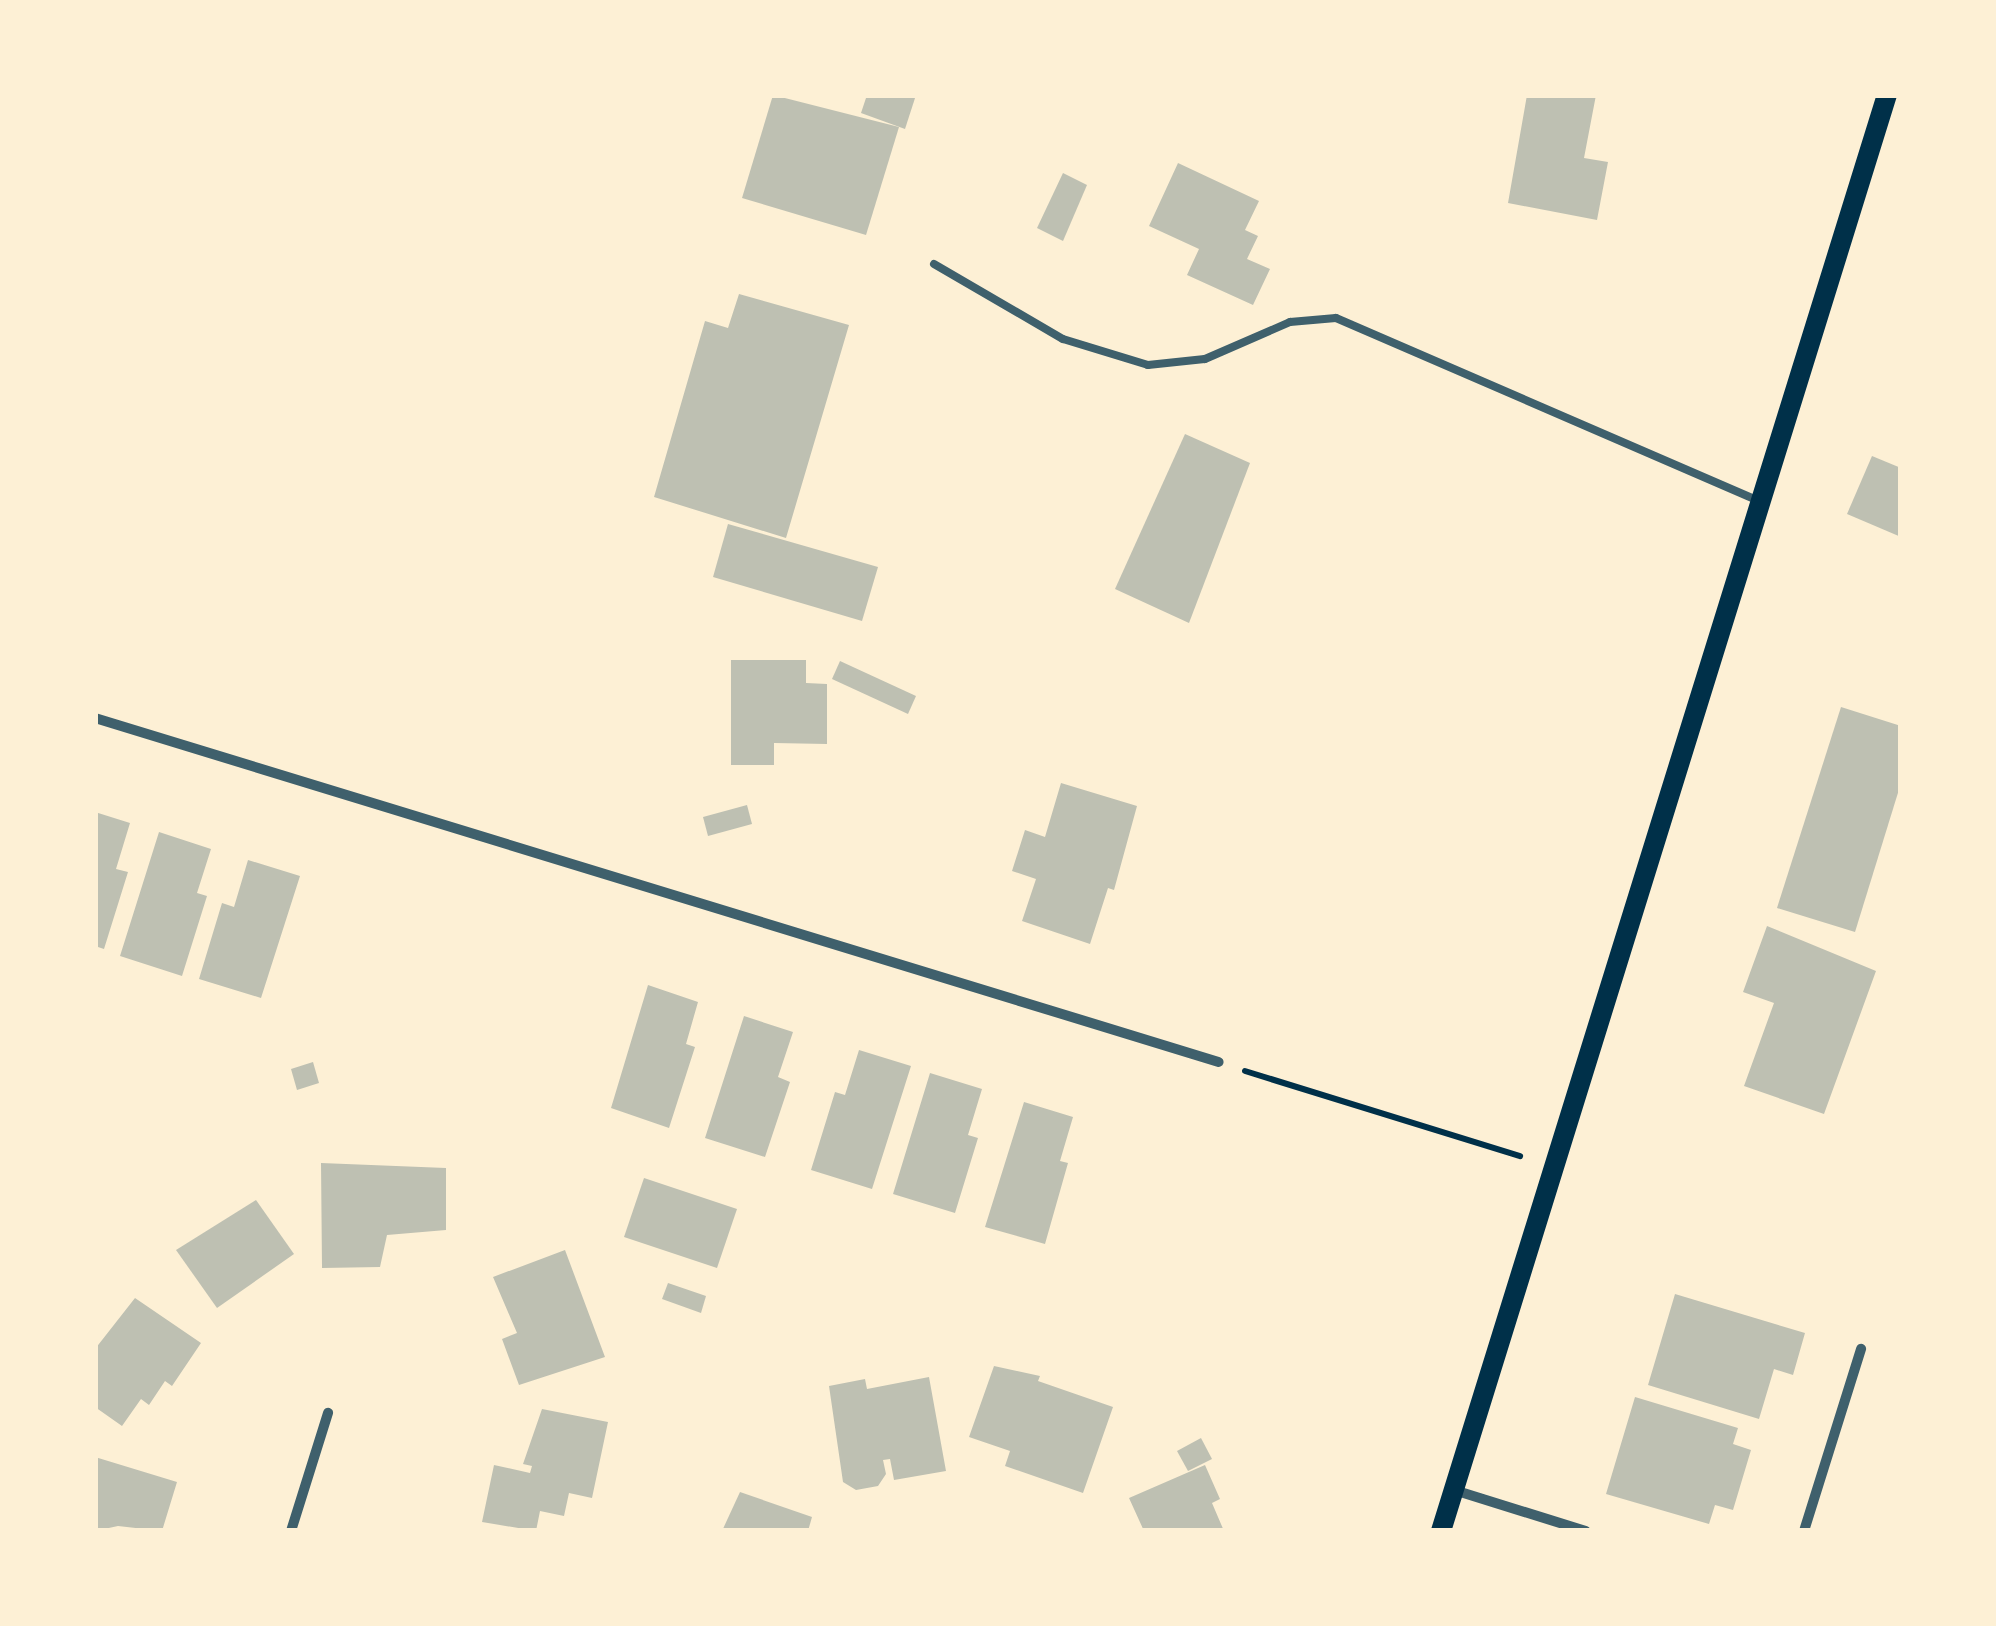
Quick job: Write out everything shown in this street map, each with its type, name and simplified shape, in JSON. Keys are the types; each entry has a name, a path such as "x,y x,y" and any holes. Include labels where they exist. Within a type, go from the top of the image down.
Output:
{"main road":[{"path":"1441,1531 1761,502 1891,100"}],"street":[{"path":"95,718 1219,1062"},
{"path":"1804,1531 1861,1348"},
{"path":"291,1531 328,1413"},
{"path":"1454,1490 1586,1531"}],"lane":[{"path":"934,264 1063,339 1148,365 1205,360 1290,322 1336,318 1761,502"}],"path":[{"path":"1219,1062 1554,1167"}],"building":[{"path":"773,95 899,127 866,235 742,198"},
{"path":"867,95 916,95 905,129 861,113"},
{"path":"1527,95 1596,95 1584,158 1608,162 1597,220 1508,203"},
{"path":"1178,163 1259,201 1245,230 1258,236 1247,259 1270,269 1253,305 1187,275 1199,249 1149,226"},
{"path":"1063,173 1087,185 1063,241 1037,228"},
{"path":"739,294 849,325 786,538 654,497 705,321 728,328"},
{"path":"1185,434 1250,463 1189,623 1115,589"},
{"path":"1872,456 1901,468 1901,537 1847,514"},
{"path":"728,524 878,567 862,621 713,577"},
{"path":"731,660 806,660 806,683 827,684 827,744 774,743 774,765 731,765"},
{"path":"840,661 916,696 908,714 832,679"},
{"path":"1841,707 1901,726 1901,783 1855,932 1777,908"},
{"path":"1061,783 1137,806 1114,890 1108,888 1090,944 1022,921 1036,879 1012,871 1025,830 1045,837"},
{"path":"747,805 752,824 708,836 703,817"},
{"path":"95,812 130,823 116,869 128,872 104,949 95,946"},
{"path":"159,832 211,849 197,893 207,896 182,976 120,956"},
{"path":"248,860 300,876 261,998 199,979 222,903 234,907"},
{"path":"1767,926 1876,971 1824,1114 1744,1086 1774,1003 1743,992"},
{"path":"648,985 698,1002 686,1044 695,1047 669,1128 611,1108"},
{"path":"744,1016 793,1032 778,1077 790,1082 765,1157 705,1138"},
{"path":"859,1050 911,1066 872,1189 811,1170 835,1092 845,1095"},
{"path":"313,1062 319,1083 297,1090 291,1069"},
{"path":"930,1073 982,1089 968,1135 978,1138 955,1213 893,1194"},
{"path":"1024,1102 1073,1117 1060,1161 1068,1163 1045,1244 985,1227"},
{"path":"321,1163 446,1168 446,1230 387,1235 380,1267 322,1268"},
{"path":"644,1178 737,1209 717,1268 624,1237"},
{"path":"256,1200 294,1254 217,1308 176,1250"},
{"path":"565,1250 605,1357 519,1385 502,1339 517,1333 493,1277"},
{"path":"668,1283 706,1296 701,1313 662,1299"},
{"path":"1675,1294 1805,1333 1793,1375 1774,1369 1759,1419 1648,1385"},
{"path":"135,1298 201,1343 172,1386 165,1381 149,1405 141,1399 122,1426 95,1407 95,1349"},
{"path":"994,1366 1040,1376 1038,1381 1113,1407 1083,1493 1005,1466 1010,1451 969,1437"},
{"path":"929,1377 946,1471 894,1480 890,1459 883,1460 886,1474 878,1486 856,1490 843,1482 829,1386 865,1379 867,1389"},
{"path":"1635,1397 1738,1428 1733,1444 1751,1450 1733,1510 1715,1505 1709,1524 1606,1494"},
{"path":"542,1409 608,1422 592,1498 569,1493 564,1516 540,1511 536,1531 482,1522 494,1465 530,1473 532,1466 523,1464"},
{"path":"1201,1438 1212,1459 1188,1471 1177,1451"},
{"path":"95,1457 177,1482 162,1531 118,1526 95,1531"},
{"path":"1205,1465 1220,1499 1212,1503 1224,1531 1144,1531 1129,1498"},
{"path":"740,1492 812,1517 808,1531 722,1531"}]}
